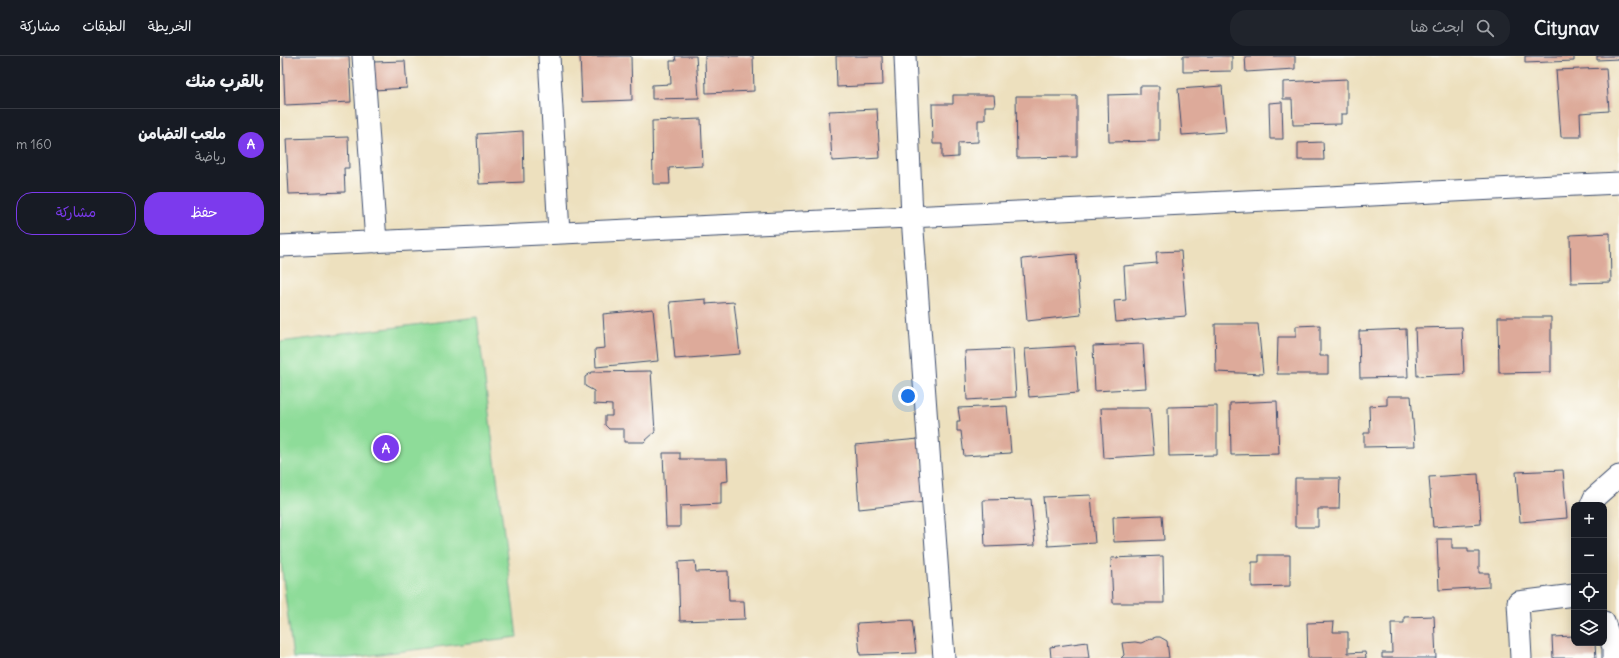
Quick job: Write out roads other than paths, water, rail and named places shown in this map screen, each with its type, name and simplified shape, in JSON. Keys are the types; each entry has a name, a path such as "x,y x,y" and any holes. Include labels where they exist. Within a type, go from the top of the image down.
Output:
{"street":[{"path":"364,56 376,242"},
{"path":"549,56 559,233"},
{"path":"905,56 912,217 944,658"},
{"path":"280,246 1619,183"},
{"path":"1592,502 1594,498 1619,476"},
{"path":"1521,658 1518,602 1571,595"},
{"path":"1607,630 1613,647 1614,658"}],"place":[{"name":"ملعب التضامن","path":"386,448"}]}
